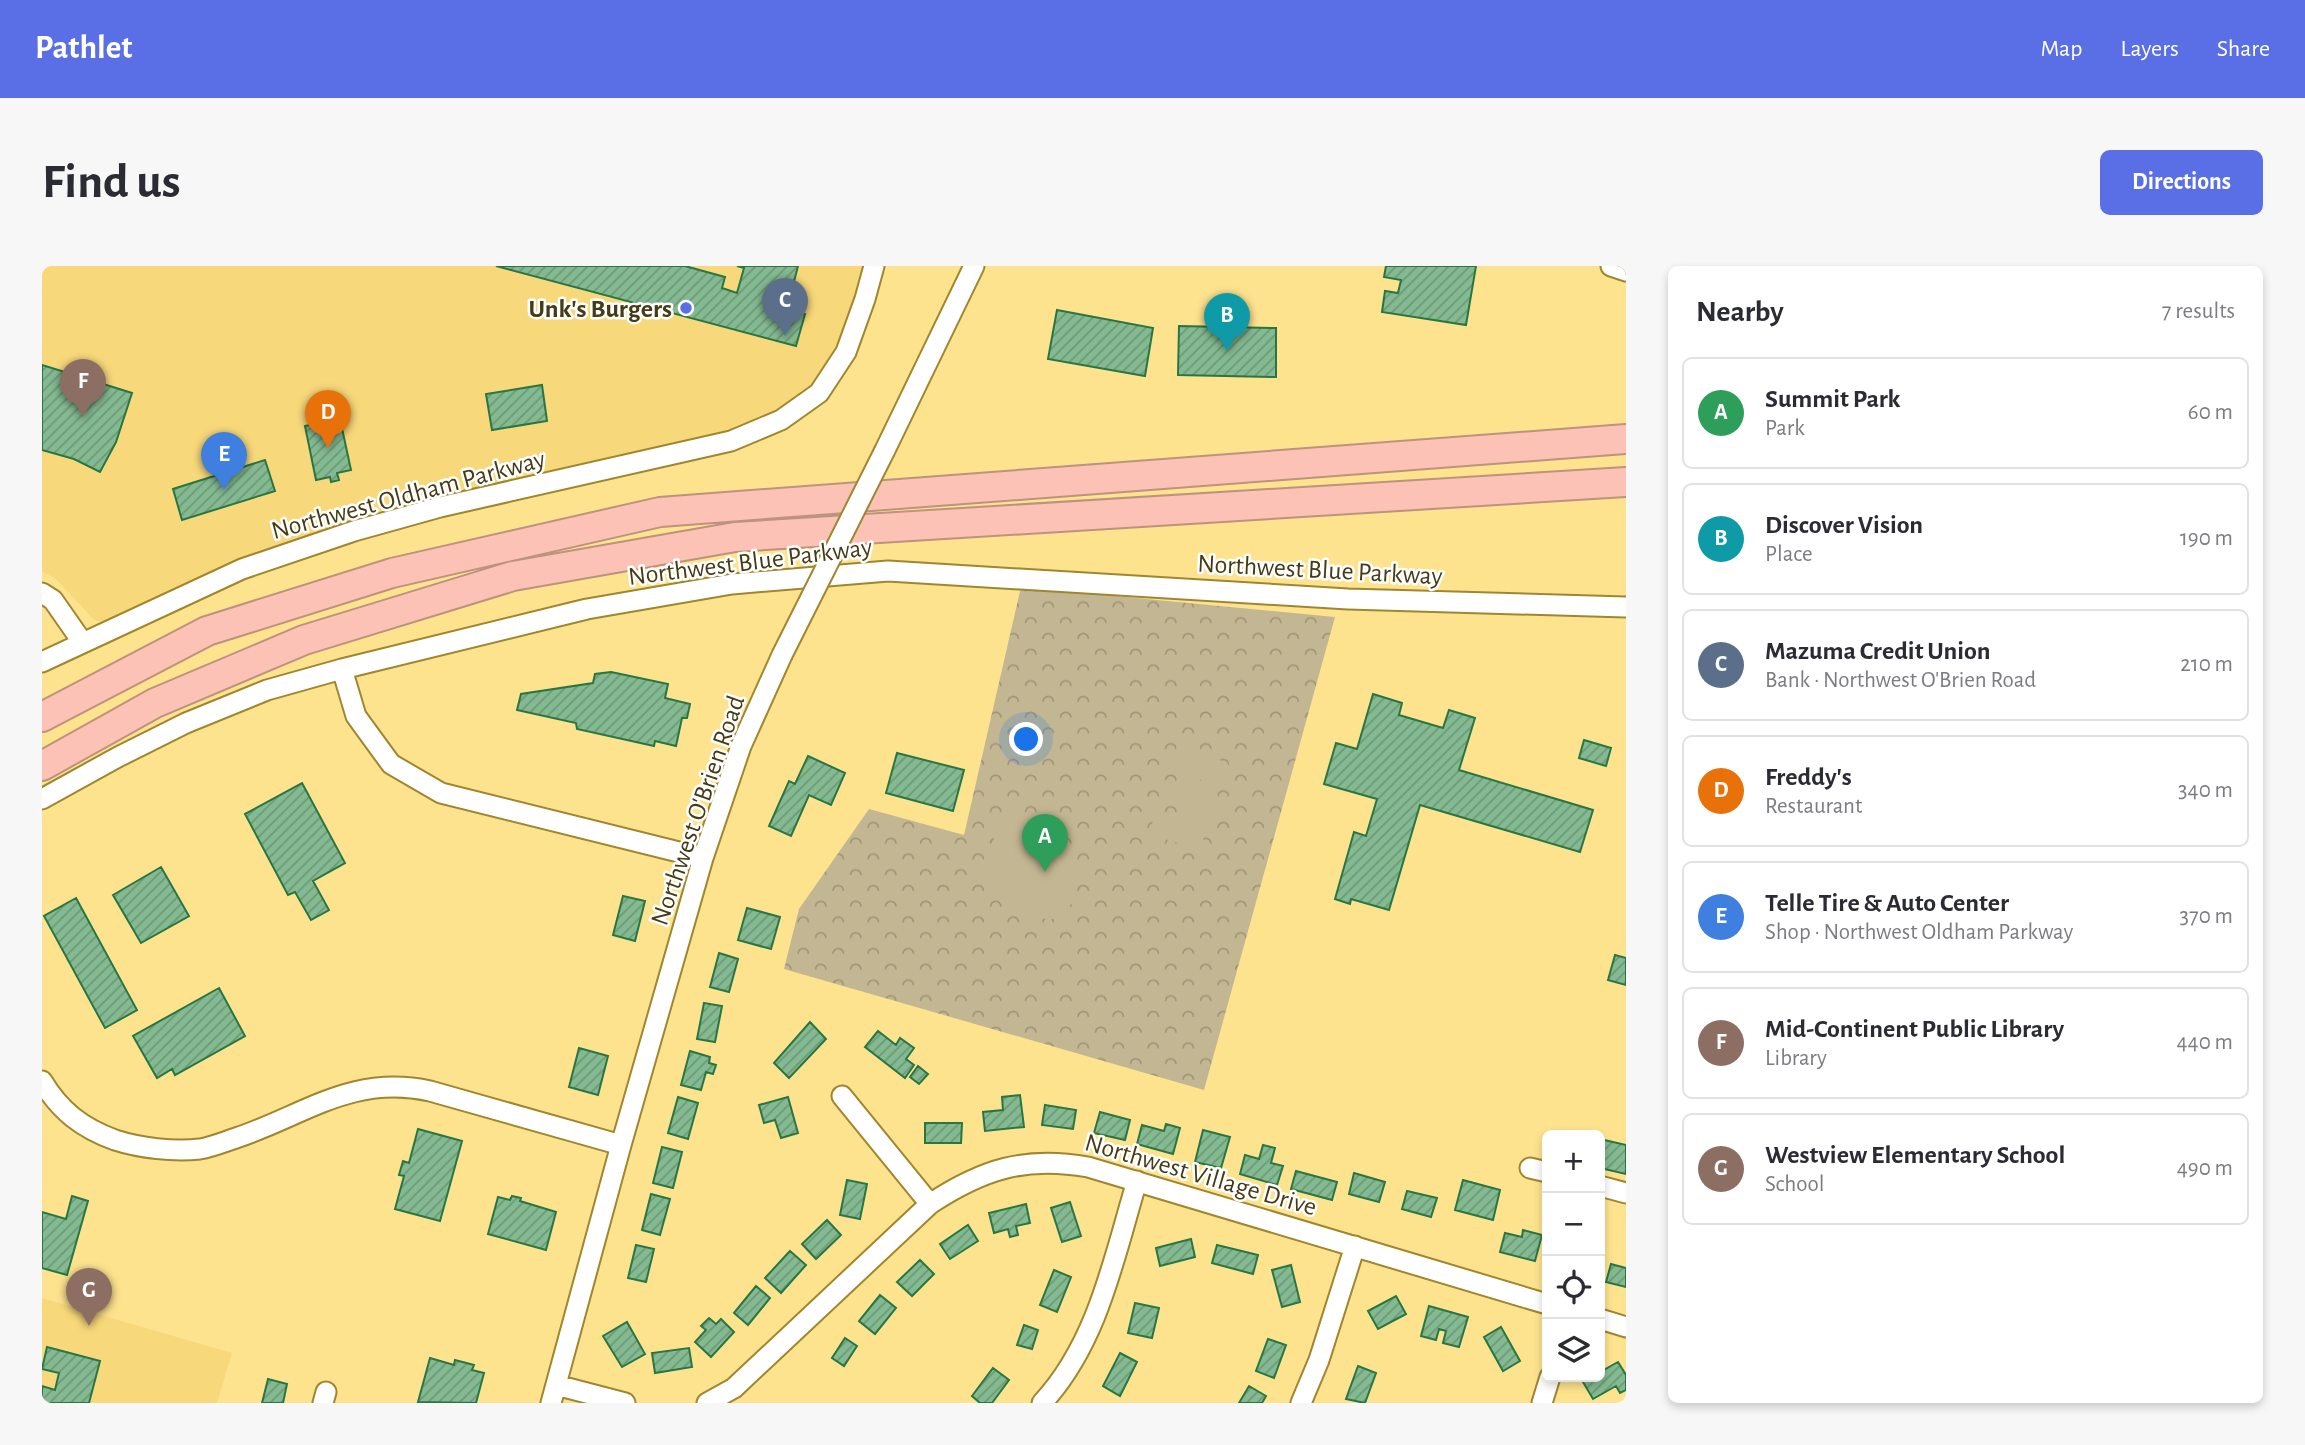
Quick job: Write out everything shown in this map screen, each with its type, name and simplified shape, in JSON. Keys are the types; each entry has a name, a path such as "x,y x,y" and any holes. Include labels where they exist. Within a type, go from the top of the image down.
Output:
{"highway":[{"path":"42,717 207,631 392,573 660,512 1626,439"},
{"path":"42,766 155,703 304,640 513,576 735,537 1626,482"}],"street":[{"name":"Northwest Oldham Parkway","path":"42,662 242,569 354,531 440,507 731,441 781,420 819,393 846,352 874,266"},
{"name":"Northwest O'Brien Road","path":"554,1394 621,1145 703,858 741,746 782,655 974,266"},
{"path":"1611,266 1626,271"},
{"name":"Northwest Blue Parkway","path":"42,799 186,723 267,690 587,609 732,584 888,570 1348,599 1626,607"},
{"path":"42,593 53,600 83,643"},
{"path":"342,669 356,716 391,764 441,793 703,858"},
{"path":"42,1081 59,1106 88,1128 125,1143 177,1150 201,1149 246,1135 320,1102 355,1091 388,1087 414,1087 621,1145"},
{"path":"842,1096 930,1204"},
{"name":"Northwest Village Drive","path":"707,1403 734,1388 930,1204 957,1186 1016,1164 1064,1162 1088,1167 1542,1302"},
{"path":"1042,1403 1072,1362 1098,1312 1137,1181"},
{"path":"1605,1187 1626,1193"},
{"path":"1301,1403 1322,1349 1355,1246"},
{"path":"1605,1321 1626,1327"},
{"path":"1542,1403 1548,1382"},
{"path":"554,1394 625,1403"}],"shaded area":[{"path":"42,266 870,266 831,376 800,401 735,433 394,516 108,623 94,620 55,578 42,572"},
{"path":"42,1298 232,1353 217,1403 42,1403"}],"green space":[{"path":"1021,587 1335,617 1204,1090 784,969 799,909 869,809 964,835"},
{"path":"1177,746 1228,763 1220,786 1169,770"},
{"path":"1166,779 1218,795 1210,818 1159,802"},
{"path":"1156,811 1207,827 1200,850 1149,834"},
{"path":"1010,819 1045,832 1068,847 1080,877 1072,903 1055,919 1028,918 1001,904 986,879 996,828"}],"building":[{"path":"496,266 685,266 725,277 722,288 737,293 744,268 737,266 798,266 787,309 805,314 796,346"},
{"path":"1386,266 1476,266 1466,325 1382,312 1385,291 1398,293 1401,280 1384,277"},
{"path":"1057,310 1153,328 1145,376 1048,359"},
{"path":"1179,326 1276,328 1276,377 1178,375"},
{"path":"42,365 132,393 116,442 100,472 74,459 42,450"},
{"path":"542,385 547,421 492,430 486,394"},
{"path":"340,419 351,470 337,473 339,480 331,482 330,477 316,480 305,426"},
{"path":"265,460 275,491 182,520 173,489"},
{"path":"611,672 668,684 665,698 690,704 687,718 682,718 676,746 655,741 654,746 577,729 576,723 517,710 521,694 593,683 595,674"},
{"path":"1373,694 1402,703 1399,715 1443,728 1449,710 1475,718 1459,770 1593,810 1580,852 1420,805 1389,910 1351,899 1350,904 1335,899 1354,832 1366,836 1377,799 1324,784 1336,743 1357,749"},
{"path":"1584,740 1611,748 1606,766 1579,758"},
{"path":"897,753 964,770 953,811 886,793"},
{"path":"808,756 845,773 831,805 809,795 791,836 769,826 789,781 795,784"},
{"path":"302,783 345,863 313,881 329,910 311,920 295,892 288,895 245,814"},
{"path":"161,867 189,916 141,943 113,895"},
{"path":"623,896 645,901 635,941 613,935"},
{"path":"76,898 137,1010 105,1028 44,916"},
{"path":"747,908 780,917 771,949 738,940"},
{"path":"719,953 738,959 729,992 710,987"},
{"path":"1615,955 1626,958 1626,985 1608,980"},
{"path":"219,988 245,1036 175,1075 172,1069 157,1078 133,1036"},
{"path":"704,1003 722,1006 715,1042 697,1039"},
{"path":"810,1022 826,1039 789,1078 774,1063"},
{"path":"878,1031 896,1045 900,1038 914,1048 906,1059 914,1065 905,1078 865,1047"},
{"path":"579,1048 608,1056 598,1095 569,1087"},
{"path":"690,1051 710,1057 709,1063 716,1065 713,1074 706,1072 701,1090 681,1085"},
{"path":"918,1066 928,1074 919,1084 910,1077"},
{"path":"1020,1095 1024,1127 985,1131 983,1112 1003,1110 1002,1097"},
{"path":"678,1097 698,1103 688,1139 668,1133"},
{"path":"788,1097 798,1133 781,1138 775,1120 764,1123 759,1105"},
{"path":"1045,1105 1076,1110 1073,1129 1042,1125"},
{"path":"1100,1112 1130,1120 1125,1140 1094,1133"},
{"path":"925,1123 962,1123 961,1143 925,1143"},
{"path":"1166,1124 1180,1128 1173,1154 1137,1144 1142,1125 1164,1131"},
{"path":"418,1129 462,1141 440,1221 395,1209 404,1176 399,1175 403,1161 409,1163"},
{"path":"1203,1130 1230,1137 1221,1168 1195,1162"},
{"path":"1605,1140 1626,1145 1626,1174 1605,1169"},
{"path":"1263,1145 1275,1148 1271,1163 1283,1166 1277,1185 1240,1174 1245,1155 1259,1159"},
{"path":"662,1147 682,1152 673,1188 653,1183"},
{"path":"1296,1171 1337,1182 1332,1200 1291,1189"},
{"path":"1354,1173 1385,1182 1379,1202 1349,1194"},
{"path":"847,1180 867,1184 860,1219 840,1215"},
{"path":"1463,1180 1500,1190 1493,1220 1455,1210"},
{"path":"1407,1191 1437,1198 1431,1217 1402,1209"},
{"path":"651,1194 670,1199 660,1235 642,1230"},
{"path":"72,1196 88,1201 67,1275 42,1268 42,1212 66,1219"},
{"path":"512,1196 556,1212 546,1250 488,1234 498,1197 510,1200"},
{"path":"1070,1202 1081,1236 1062,1242 1051,1208"},
{"path":"1026,1204 1030,1223 1016,1226 1018,1235 1010,1237 1008,1229 994,1233 989,1213"},
{"path":"827,1220 841,1235 816,1259 802,1244"},
{"path":"968,1225 978,1241 950,1259 940,1244"},
{"path":"1523,1230 1542,1235 1535,1261 1500,1252 1505,1233 1522,1237"},
{"path":"1191,1239 1195,1257 1160,1266 1156,1248"},
{"path":"636,1245 654,1249 646,1282 628,1278"},
{"path":"1217,1245 1258,1255 1253,1274 1212,1263"},
{"path":"790,1251 806,1265 781,1293 765,1278"},
{"path":"920,1260 934,1274 912,1296 897,1282"},
{"path":"1611,1264 1626,1268 1626,1287 1606,1282"},
{"path":"1291,1265 1300,1302 1282,1307 1272,1270"},
{"path":"1054,1270 1071,1277 1057,1312 1040,1305"},
{"path":"756,1286 770,1298 748,1325 734,1313"},
{"path":"880,1295 896,1308 875,1334 859,1321"},
{"path":"1396,1296 1406,1314 1378,1329 1368,1311"},
{"path":"1135,1303 1159,1308 1152,1338 1128,1333"},
{"path":"1429,1306 1468,1317 1459,1347 1443,1343 1446,1331 1439,1329 1436,1340 1421,1336"},
{"path":"709,1318 716,1324 721,1319 734,1332 711,1357 695,1342 706,1330 701,1326"},
{"path":"627,1322 645,1354 622,1367 603,1336"},
{"path":"1024,1325 1038,1330 1032,1349 1017,1345"},
{"path":"1501,1327 1520,1361 1503,1371 1484,1337"},
{"path":"845,1338 857,1346 844,1366 832,1358"},
{"path":"1268,1339 1286,1345 1274,1378 1256,1371"},
{"path":"47,1347 100,1361 89,1403 42,1403 42,1386 55,1390 59,1373 42,1369"},
{"path":"689,1348 692,1367 655,1373 652,1353"},
{"path":"1120,1353 1137,1362 1120,1396 1103,1386"},
{"path":"430,1358 454,1365 455,1360 474,1365 472,1370 484,1373 476,1403 418,1402"},
{"path":"1618,1362 1626,1375 1626,1390 1620,1393 1616,1386 1593,1399 1583,1382 1605,1382 1605,1369"},
{"path":"1358,1366 1376,1373 1365,1403 1346,1399"},
{"path":"993,1368 1009,1380 992,1403 980,1403 972,1396"},
{"path":"268,1379 287,1384 283,1403 262,1403"},
{"path":"1249,1386 1266,1396 1262,1403 1239,1403"}],"place":[{"name":"Unk's Burgers","path":"686,308"},
{"name":"Mazuma Credit Union","path":"785,336"},
{"name":"Discover Vision","path":"1227,351"},
{"name":"Mid-Continent Public Library","path":"83,417"},
{"name":"Freddy's","path":"328,448"},
{"name":"Telle Tire & Auto Center","path":"224,490"},
{"name":"Summit Park","path":"1045,872"},
{"name":"Westview Elementary School","path":"89,1326"}]}
